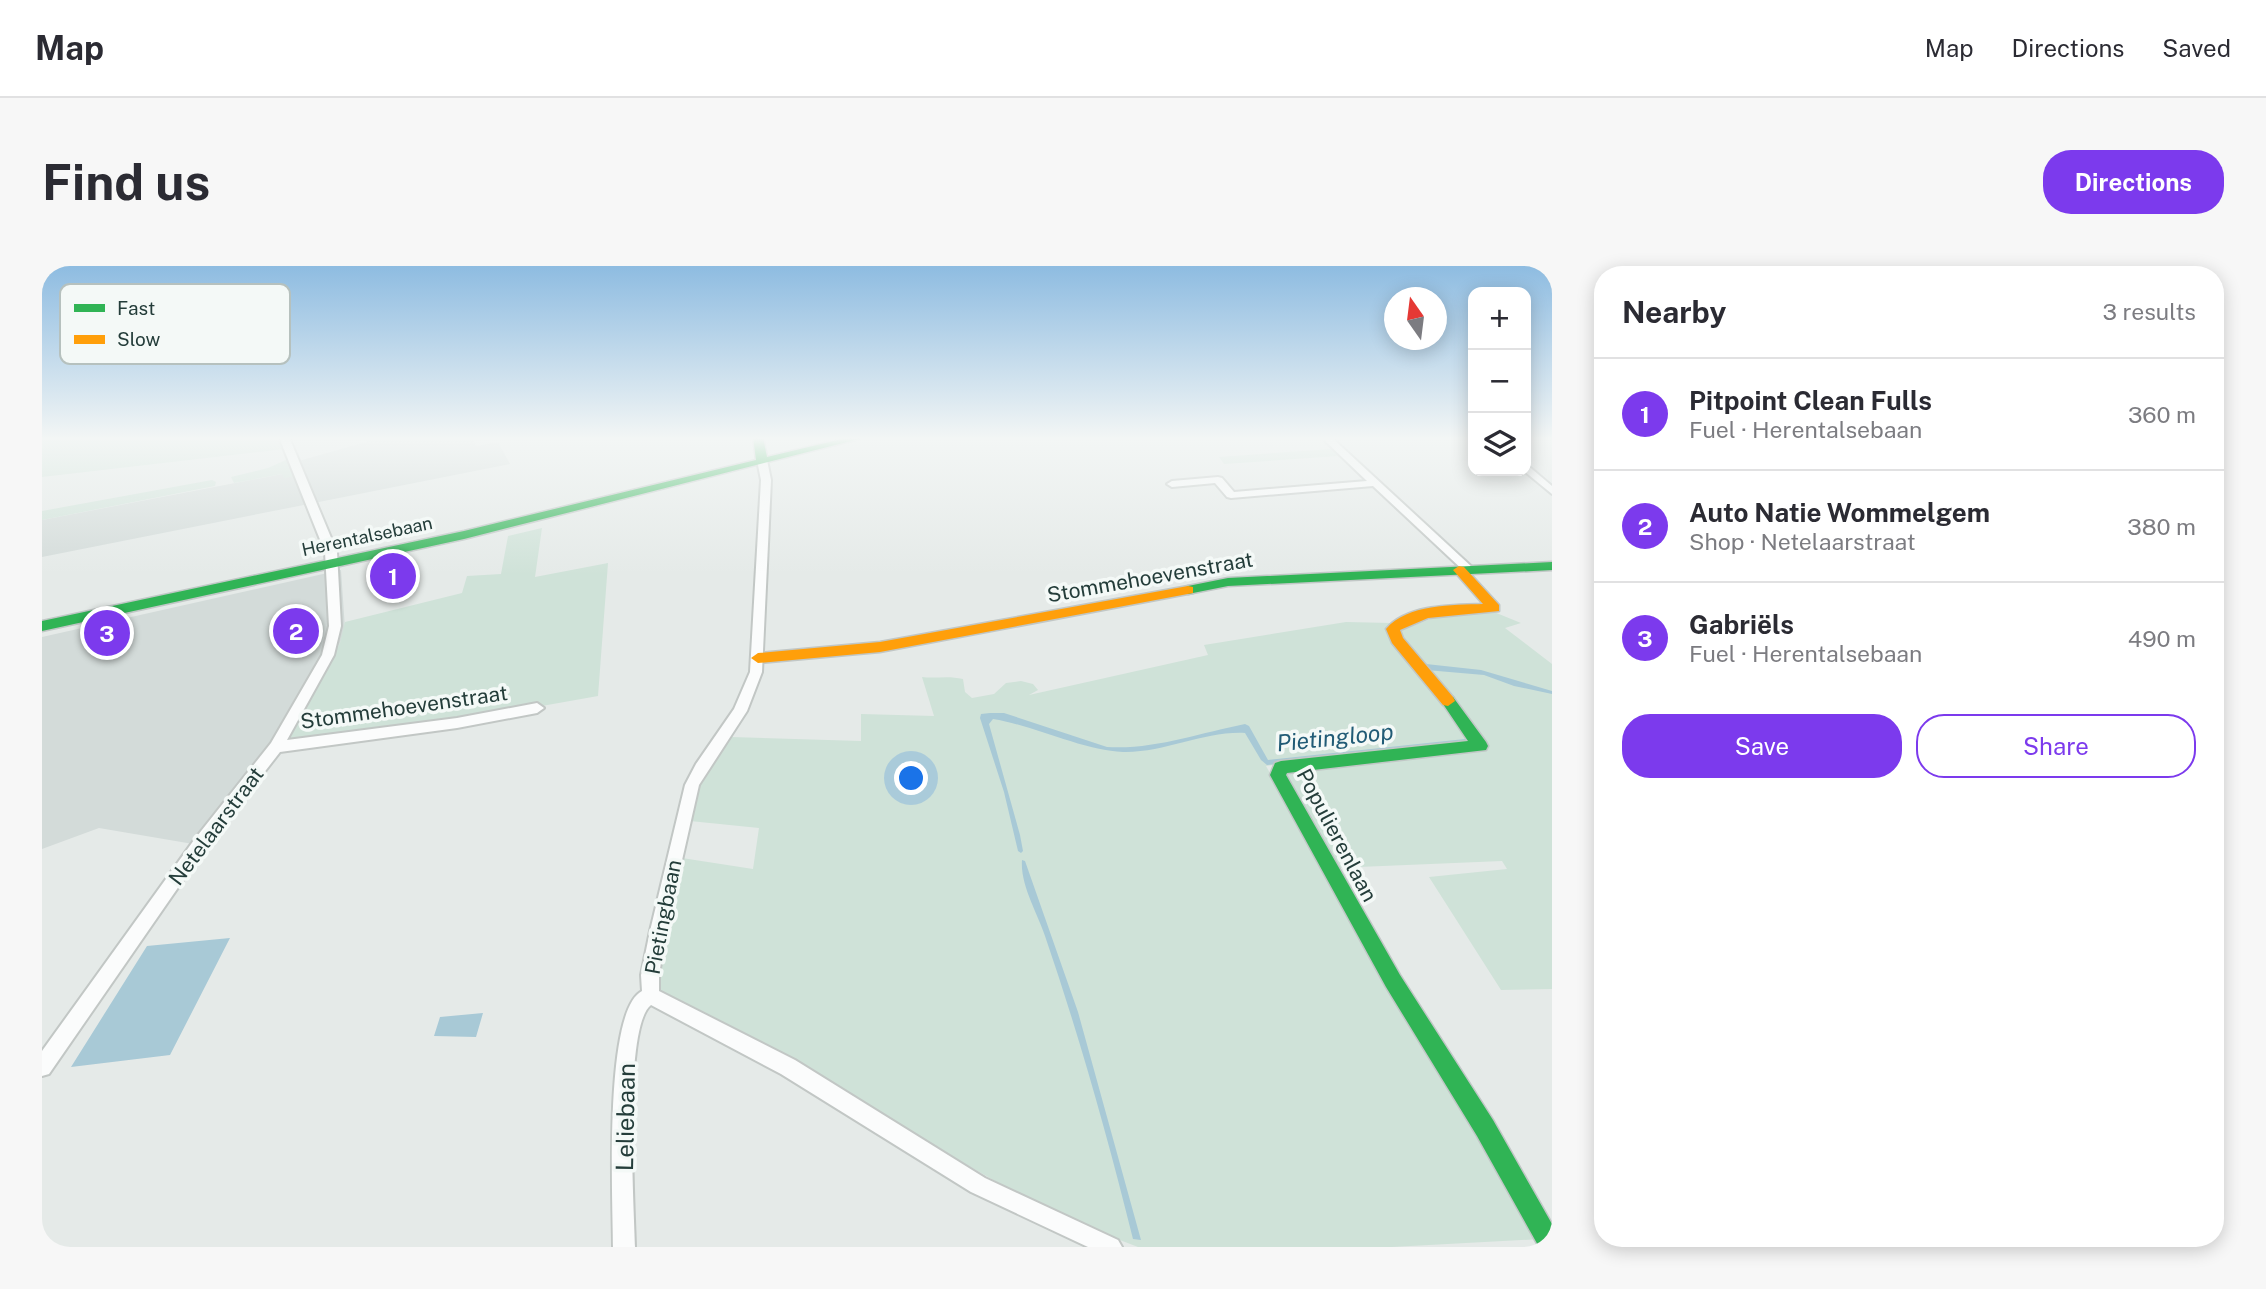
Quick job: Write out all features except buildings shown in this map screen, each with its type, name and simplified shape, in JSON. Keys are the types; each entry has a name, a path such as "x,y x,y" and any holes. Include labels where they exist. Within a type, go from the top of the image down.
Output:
{"street":[{"name":"Netelaarstraat","path":"42,1067 199,845 276,747 328,655 334,640 331,552 303,483"},
{"name":"Herentalsebaan","path":"42,626 464,535 671,483"},
{"name":"Pietingbaan","path":"765,483 758,658 754,680 746,701 692,785 658,931 650,975 651,996 788,1067 978,1185 1111,1247"},
{"path":"1172,484 1186,483"},
{"path":"1220,483 1231,495 1376,483 1464,570"},
{"name":"Stommehoevenstraat","path":"758,658 880,647 1228,582 1552,566"},
{"name":"Populierenlaan","path":"1464,570 1494,608 1440,613 1395,625 1393,629 1397,640 1480,746 1281,767 1278,775 1394,981 1485,1128 1552,1247"},
{"name":"Stommehoevenstraat","path":"276,747 457,723 537,708"},
{"name":"Leliebaan","path":"624,1247 624,1068 632,1017 643,1000 651,996"}],"shaded area":[{"path":"236,483 415,483 42,557 42,520"},
{"path":"341,570 345,629 340,643 276,747 199,845 99,828 42,849 42,637"}],"green space":[{"path":"197,483 216,483 215,486 42,520 42,511"},
{"path":"542,528 535,577 608,563 598,696 462,720 285,742 340,643 345,622 462,593 467,576 501,574 508,536"},
{"path":"1489,610 1521,623 1505,628 1552,664 1552,989 1501,990 1429,877 1507,869 1502,861 1335,868 1285,780 1288,771 1476,750 1397,632 1433,618"},
{"path":"1346,622 1392,623 1473,743 1266,766 1391,991 1541,1239 1392,1247 1138,1247 1055,1215 967,1165 806,1066 661,995 659,975 682,858 753,869 759,828 690,821 699,787 731,737 861,741 861,714 934,716 922,677 963,679 965,692 972,698 994,694 1006,683 1021,681 1033,684 1038,690 1029,695 1208,655 1204,645"}],"water":[{"path":"1426,664 1481,670 1552,691 1552,694 1514,686 1484,675 1426,670"},
{"path":"1004,713 1107,747 1142,746 1245,724 1249,726 1268,760 1465,739 1469,742 1267,765 1261,760 1245,733 1215,735 1154,749 1123,752 1076,743 993,719 989,724 1020,835 1023,851 1021,853 1018,851 1004,792 980,718 981,714"},
{"path":"1022,860 1025,861 1078,1012 1141,1240 1133,1239 1081,1049 1027,889"},
{"path":"230,938 170,1055 71,1067 147,946"},
{"path":"483,1013 476,1037 434,1036 440,1017"}],"traffic: fast":[{"path":"42,626 464,535 676,483"},
{"path":"1188,590 1228,582 1552,566"},
{"path":"1448,701 1480,746 1281,767 1278,775 1393,981 1485,1128 1552,1247"}],"traffic: slow":[{"path":"1448,701 1397,640 1393,629 1403,622 1428,613 1494,608 1459,570"},
{"path":"758,658 880,647 1188,590"}],"place":[{"name":"Pitpoint Clean Fulls","path":"393,576"},
{"name":"Auto Natie Wommelgem","path":"296,631"},
{"name":"Gabriëls","path":"107,633"}],"water label":[{"name":"Pietingloop","path":"1335,737"}]}
